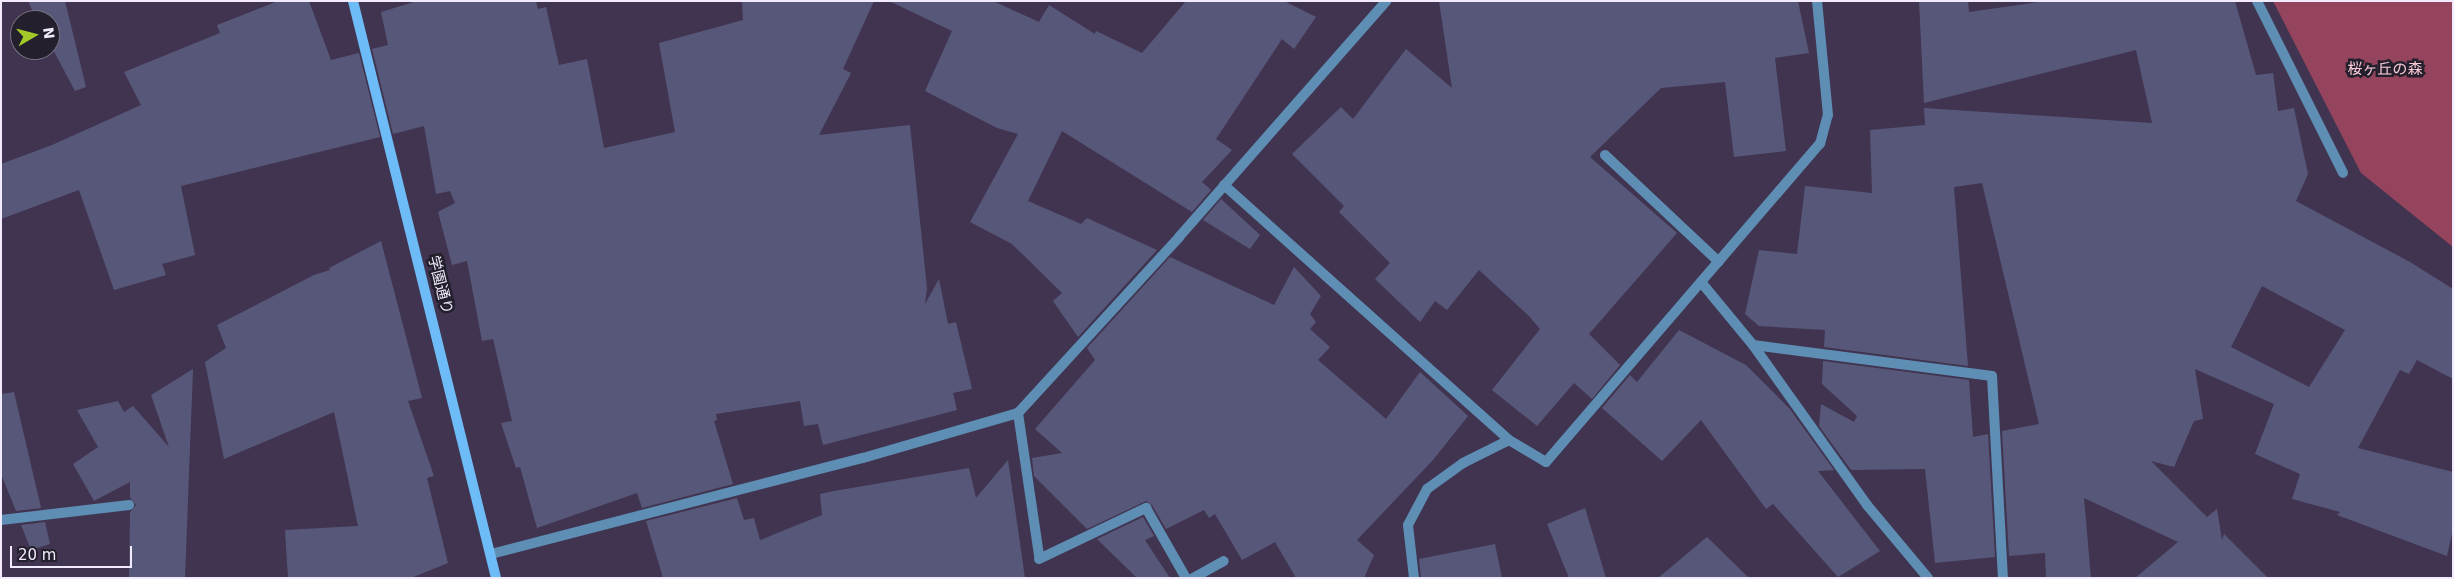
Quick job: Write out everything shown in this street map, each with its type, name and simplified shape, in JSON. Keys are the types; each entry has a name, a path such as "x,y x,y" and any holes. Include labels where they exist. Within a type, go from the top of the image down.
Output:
{"street":[{"name":"学園通り","path":"353,1 496,578"},
{"path":"490,554 863,458 1018,413 1224,185 1386,1"},
{"path":"1224,185 1509,440 1546,462 1820,144 1828,115 1817,1"},
{"path":"2257,1 2343,173"},
{"path":"1605,155 1719,262"},
{"path":"1701,282 1753,345 1867,505 1928,578"},
{"path":"1753,345 1992,376 2003,578"},
{"path":"1018,413 1039,557 1146,508 1186,578"},
{"path":"1414,578 1408,525 1427,490 1462,462 1509,440"},
{"path":"1,520 129,505"},
{"path":"1193,578 1224,561"}],"green space":[{"name":"桜ヶ丘の森","path":"2273,1 2453,1 2453,247 2361,173"}],"building":[{"path":"28,1 65,1 86,87 75,91 59,60 60,10 32,10"},
{"path":"278,1 309,1 331,60 359,53 380,137 181,186 195,255 162,264 166,275 114,290 79,190 1,219 1,164 52,145 141,105 124,72 220,33 217,25"},
{"path":"417,1 536,1 538,9 546,7 559,65 587,59 604,148 675,132 659,43 743,20 742,1 874,1 843,69 851,73 819,135 910,125 927,288 925,304 939,279 948,324 956,322 972,389 953,393 957,410 823,445 818,424 804,426 800,401 716,414 717,420 714,421 733,484 642,508 637,493 537,528 520,467 516,468 501,423 512,421 493,339 482,341 467,261 452,265 438,212 455,203 450,191 436,194 424,126 393,134 372,49 388,45 381,12"},
{"path":"889,1 993,1 1039,22 1049,5 1095,34 1096,31 1142,53 1186,1 1284,1 1316,17 1294,49 1282,39 1216,139 1232,150 1202,182 1211,190 1192,212 1062,131 1028,201 1081,224 1087,218 1157,250 1078,337 1053,301 1062,293 1012,244 970,222 1018,134 997,128 925,91 952,31"},
{"path":"1439,1 1798,1 1809,53 1775,58 1786,151 1734,157 1725,82 1661,88 1590,157 1677,233 1589,334 1620,365 1592,399 1574,383 1537,426 1492,390 1540,329 1529,316 1479,270 1447,310 1435,301 1420,322 1375,279 1390,263 1339,212 1344,206 1292,154 1341,107 1353,119 1406,49 1452,88"},
{"path":"1919,1 1968,1 1969,12 2046,1 2235,1 2256,75 2273,73 2278,111 2294,108 2308,174 2296,201 2410,262 2453,289 2453,379 2417,360 2409,374 2400,370 2358,448 2453,472 2453,529 2447,556 2337,515 2340,512 2292,499 2300,474 2255,454 2274,404 2195,369 2203,419 2194,421 2174,467 2151,461 2207,517 2217,509 2222,540 2224,534 2268,578 2135,578 2178,542 2084,498 2091,578 2046,578 2045,553 2009,556 2002,431 2039,424 1982,183 1954,187 1968,366 1824,347 1825,330 1759,326 1745,314 1759,250 1797,254 1805,186 1872,193 1870,130 1925,125 1924,108 2152,123 2136,50 1924,103","holes":["2262,286 2345,330 2309,387 2231,347"]},
{"path":"1221,199 1260,235 1250,249 1203,220"},
{"path":"381,241 422,398 408,401 434,476 427,478 448,563 411,578 288,578 285,530 358,526 334,412 224,459 205,362 226,348 217,325 314,275 330,270 329,268"},
{"path":"1170,257 1274,305 1294,267 1321,296 1310,314 1316,322 1310,329 1330,347 1318,360 1386,419 1420,372 1468,416 1433,460 1357,540 1374,555 1364,578 1296,578 1275,542 1242,560 1215,514 1209,518 1204,510 1166,529 1152,505 1146,501 1087,529 1034,476 1032,458 1062,453 1035,429 1095,360 1087,348"},
{"path":"1679,330 1746,365 1789,408 1834,470 1818,471 1880,551 1838,577 1773,504 1766,509 1701,420 1662,461 1602,408 1630,375 1637,382"},
{"path":"1823,361 1969,380 1973,437 1988,434 1995,557 1935,563 1925,469 1851,470 1819,426 1821,404 1854,422 1857,416 1822,384"},
{"path":"193,369 185,578 129,578 130,512 136,505 130,498 130,482 94,501 73,464 98,447 77,410 118,401 124,412 133,406 169,447 151,395"},
{"path":"14,392 41,508 16,511 1,474 1,394"},
{"path":"1008,460 1025,578 663,578 646,521 737,498 744,520 754,518 760,540 822,515 820,494 834,491 969,468 976,498"},
{"path":"1585,508 1606,578 1569,578 1547,524"},
{"path":"1143,517 1154,536 1145,540 1170,578 1137,578 1097,539"},
{"path":"45,522 50,544 31,550 21,525"},
{"path":"1707,537 1749,578 1658,578"},
{"path":"1495,544 1502,578 1421,578 1419,559"}]}
